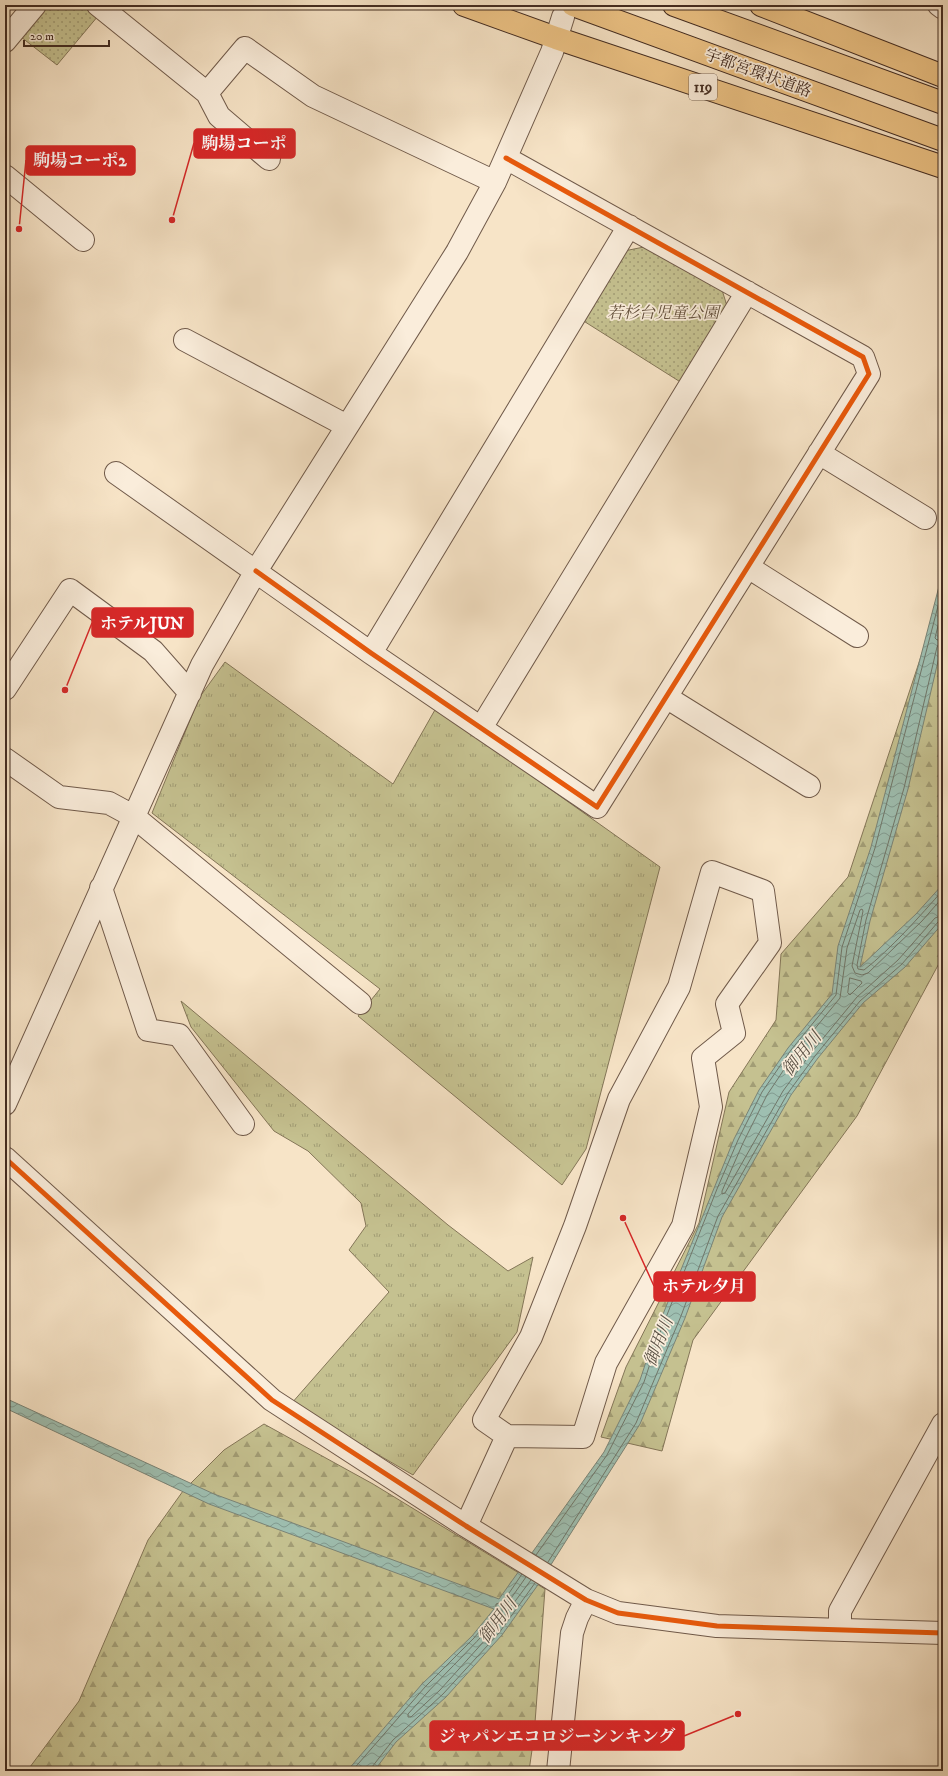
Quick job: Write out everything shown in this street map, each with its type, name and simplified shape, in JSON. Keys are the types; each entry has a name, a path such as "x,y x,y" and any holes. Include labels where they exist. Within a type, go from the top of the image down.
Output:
{"highway":[{"name":"119","path":"464,5 556,38 943,166"},
{"path":"674,5 943,103"},
{"path":"761,5 943,76"},
{"name":"宇都宮環状道路","path":"568,11 943,140"}],"street":[{"path":"5,41 35,5"},
{"path":"98,5 207,93 219,116 269,159"},
{"path":"939,5 943,8"},
{"path":"5,1104 202,665 256,571 457,252 495,182 552,52 556,38 568,11"},
{"path":"207,93 245,48 313,96 495,182"},
{"path":"116,473 371,653 597,807 869,374 863,357 506,158"},
{"path":"5,176 83,240"},
{"path":"371,653 629,226"},
{"path":"481,728 747,292"},
{"path":"185,340 347,426"},
{"path":"819,453 925,518"},
{"path":"748,567 857,636"},
{"path":"5,689 70,590 153,651 190,693"},
{"path":"666,696 809,786"},
{"path":"5,759 59,797 109,803 133,816 360,1003"},
{"path":"712,872 763,891 770,942 727,1004 734,1033 703,1058 711,1107 683,1226 606,1363 583,1437 507,1436 484,1420 531,1337 575,1226 619,1099 679,987 712,872"},
{"path":"101,888 148,1030 179,1035 243,1124"},
{"path":"5,1158 272,1400 466,1526 586,1600 618,1613 716,1626 943,1633"},
{"path":"840,1629 840,1611 943,1424"},
{"path":"466,1526 507,1436"},
{"path":"558,1771 572,1633 577,1618 586,1600"}],"green space":[{"path":"48,5 84,5 98,16 57,65 21,37"},
{"name":"若杉台児童公園","path":"644,247 722,290 728,309 682,383 582,320 624,251"},
{"path":"943,590 943,956 857,1116 693,1340 662,1451 601,1437 626,1367 699,1223 729,1092 776,1020 781,954 848,877"},
{"path":"225,662 393,784 436,708 660,867 586,1149 562,1185 358,1016 380,989 152,813 199,698"},
{"path":"181,1001 448,1225 508,1271 533,1257 517,1332 413,1475 291,1404 389,1292 349,1250 366,1226 361,1203 308,1151 274,1131 191,1027"},
{"path":"264,1424 373,1484 545,1589 534,1736 529,1771 27,1771 79,1701 148,1540 183,1491 224,1450"}],"water":[{"name":"御用川","path":"943,571 943,640 908,789 870,921 860,967 916,914 943,884 943,923 905,967 863,1003 818,1058 791,1095 722,1217 685,1318 640,1424 540,1582 502,1635 446,1697 396,1742 374,1771 347,1771 422,1684 472,1636 494,1609 209,1504 5,1408 5,1398 214,1494 499,1599 604,1452 640,1380 657,1329 734,1139 759,1090 788,1048 832,994 838,946 871,847"}],"cycle path":[{"path":"256,571 371,653 597,807 869,374 863,357 506,158"},
{"path":"5,1158 272,1400 466,1526 586,1600 618,1613 717,1626 943,1633"}],"place":[{"name":"駒場コーポ","path":"172,220"},
{"name":"駒場コーポ2","path":"19,229"},
{"name":"ホテルJUN","path":"65,690"},
{"name":"ホテル夕月","path":"623,1218"},
{"name":"ジャパンエコロジーシンキング","path":"738,1714"}]}
